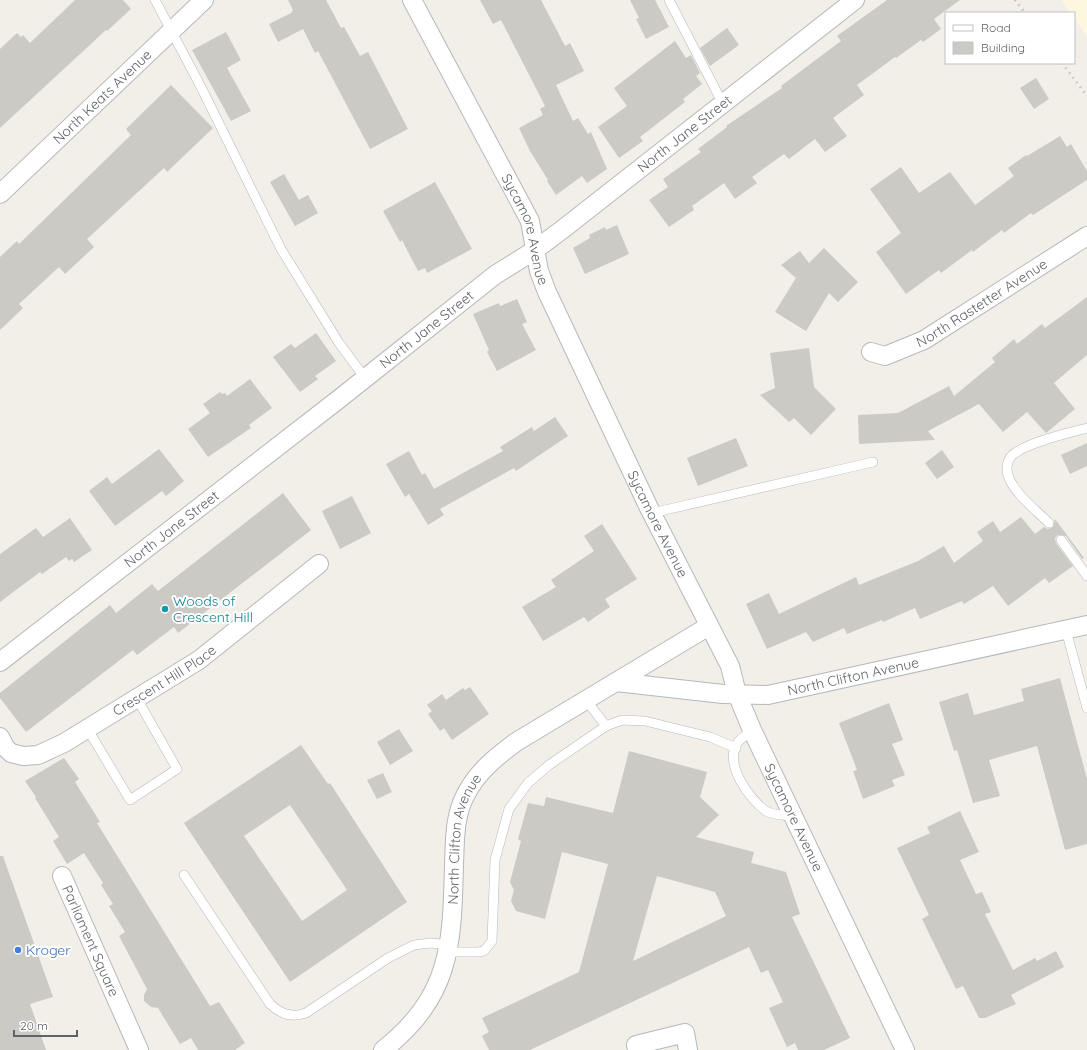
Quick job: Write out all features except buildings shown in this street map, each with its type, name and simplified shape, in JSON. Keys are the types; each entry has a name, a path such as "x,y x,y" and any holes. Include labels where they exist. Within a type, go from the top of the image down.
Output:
{"street":[{"name":"North Keats Avenue","path":"0,194 204,0"},
{"name":"Sycamore Avenue","path":"412,0 530,221 539,271 547,292 652,514 730,666 737,694 752,730 905,1050"},
{"name":"North Jane Street","path":"0,662 495,275 535,250 855,0"},
{"name":"North Rastetter Avenue","path":"871,352 885,356 924,340 1087,236"},
{"name":"Crescent Hill Place","path":"0,737 5,747 11,753 23,756 38,756 64,743 198,660 319,564"},
{"name":"North Clifton Avenue","path":"616,682 723,694 768,695 1087,625"},
{"name":"North Clifton Avenue","path":"383,1050 408,1028 421,1013 437,986 449,949 453,918 455,835 458,814 465,795 476,777 490,762 516,742 709,626"},
{"name":"Parliament Square","path":"62,876 139,1050"},
{"path":"637,1050 636,1045 684,1033 688,1050"}],"lane":[{"path":"155,0 281,249 339,343 365,378"},
{"path":"669,0 723,104"},
{"path":"1049,523 1016,490 1008,477 1007,468 1009,459 1015,452 1030,446 1087,428"},
{"path":"652,514 873,462"},
{"path":"1061,540 1087,576"},
{"path":"1066,630 1087,708"},
{"path":"87,728 130,800 177,769 136,697"},
{"path":"586,700 606,726"},
{"path":"184,875 270,1004 280,1012 298,1016 306,1013 388,958 414,945 431,943 449,949 478,952 484,951 492,941 495,860 509,809 528,783 549,765 606,726 622,720 645,721 710,737 736,748"},
{"path":"752,730 738,742 734,754 736,772 744,788 755,801 768,812 793,817"}],"shaded area":[{"path":"1061,0 1087,0 1087,37 1075,19 1075,12 1069,12"}],"railway":[{"path":"1015,0 1024,12"},
{"path":"1063,64 1087,96"}],"place":[{"name":"Woods of Crescent Hill","path":"165,609"},
{"name":"Kroger","path":"18,950"}]}
